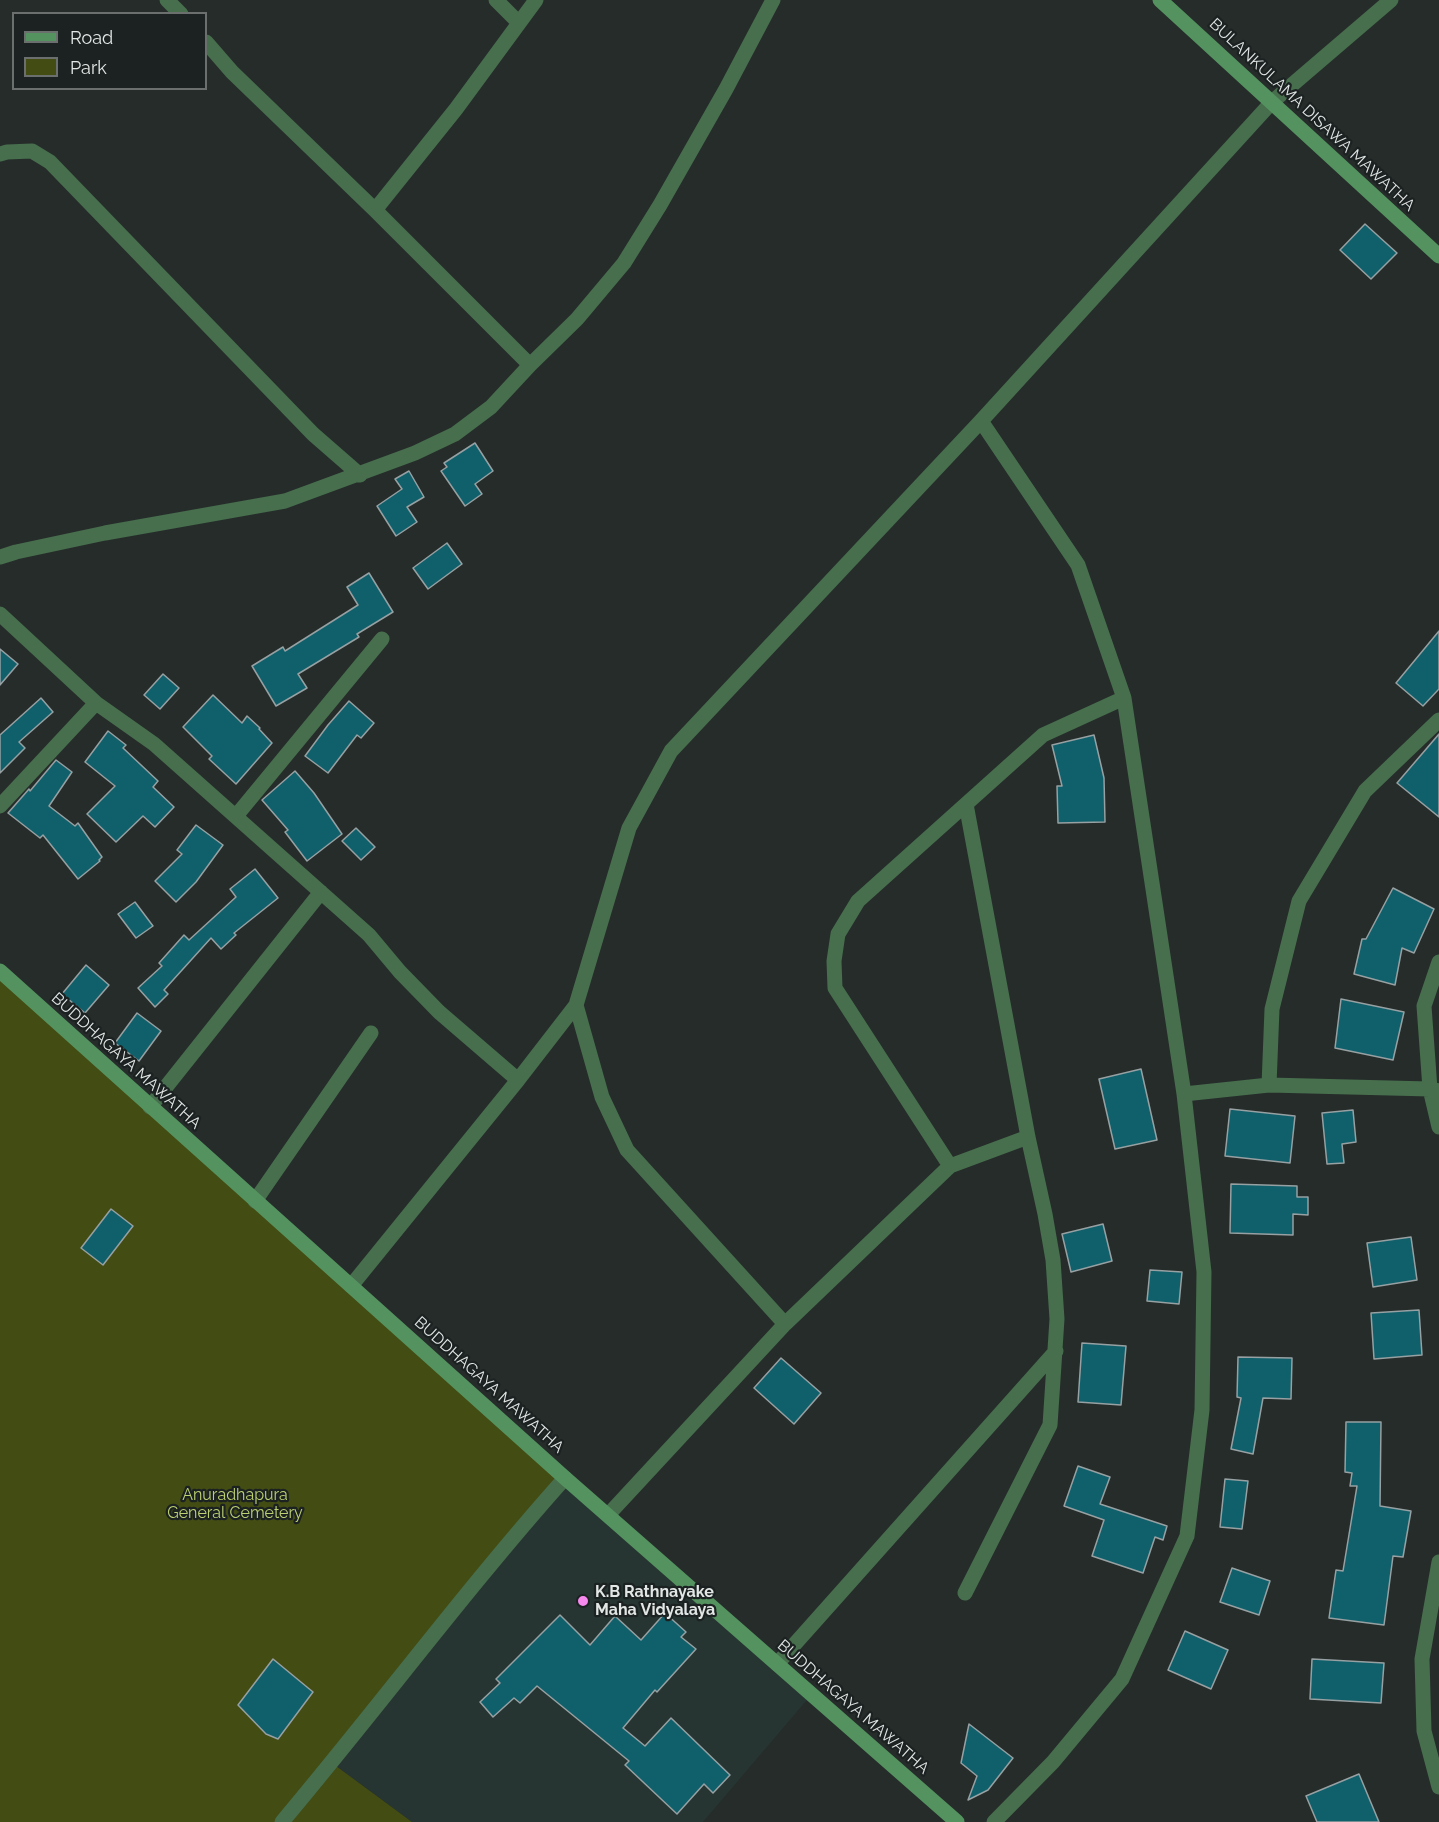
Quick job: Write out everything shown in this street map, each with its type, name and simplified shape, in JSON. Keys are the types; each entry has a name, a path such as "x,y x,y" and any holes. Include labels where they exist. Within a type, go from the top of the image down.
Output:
{"main road":[{"name":"BULANKULAMA DISAWA MAWATHA","path":"1160,0 1439,256"},
{"name":"BUDDHAGAYA MAWATHA","path":"0,971 565,1478 957,1822"}],"street":[{"path":"167,0 179,12"},
{"path":"496,0 519,23"},
{"path":"375,210 456,109 536,0"},
{"path":"0,557 105,533 285,501 360,475 455,434 491,407 578,319 624,263 726,89 773,0"},
{"path":"351,1286 576,1005 629,828 671,751 981,421 1272,102 1391,0"},
{"path":"207,43 232,72 375,210 530,365"},
{"path":"0,154 32,151 50,162 313,434 360,475"},
{"path":"981,421 1078,565 1124,698 1184,1094 1204,1272 1202,1410 1187,1536 1122,1679 1053,1762 994,1822"},
{"path":"0,614 96,703 154,744 369,935 399,972 439,1012 518,1080"},
{"path":"236,816 382,639"},
{"path":"950,1166 835,988 834,961 838,934 858,901 1043,735 1124,698"},
{"path":"0,806 96,703"},
{"path":"1269,1085 1272,1009 1299,901 1365,791 1439,720"},
{"path":"966,804 1028,1137 1045,1214 1053,1260 1057,1319 1050,1425 966,1593"},
{"path":"150,1107 321,892"},
{"path":"1439,962 1424,1006 1439,1127"},
{"path":"576,1005 602,1097 627,1150 785,1324"},
{"path":"255,1201 371,1033"},
{"path":"1184,1094 1269,1085 1434,1090"},
{"path":"608,1515 785,1324 950,1166 1028,1137"},
{"path":"777,1664 1056,1351"},
{"path":"282,1822 512,1537 565,1478"},
{"path":"1439,1562 1422,1659 1424,1731 1439,1787"}],"shaded area":[{"name":"K.B Rathnayake Maha Vidyalaya","path":"565,1478 812,1694 703,1822 412,1822 332,1763"}],"green space":[{"name":"Anuradhapura General Cemetery","path":"0,974 565,1478 332,1763 412,1822 0,1822"}],"building":[{"path":"1365,224 1397,253 1371,279 1340,250"},
{"path":"475,443 493,471 475,484 482,494 465,506 441,471 447,467 444,463"},
{"path":"409,471 424,497 407,507 417,522 396,536 377,506 402,489 395,479"},
{"path":"447,543 462,564 428,589 413,568"},
{"path":"369,573 393,612 357,634 359,637 298,674 307,688 276,706 252,666 283,647 285,651 358,605 347,587"},
{"path":"1439,631 1439,689 1423,706 1396,683"},
{"path":"0,649 18,664 0,685"},
{"path":"163,674 179,688 160,709 144,695"},
{"path":"213,695 242,723 247,716 272,743 236,784 209,759 212,756 183,727"},
{"path":"41,698 53,712 19,742 25,748 0,773 0,735"},
{"path":"349,701 374,723 361,738 357,735 328,773 305,756"},
{"path":"108,731 126,745 123,748 158,781 153,787 174,807 155,827 143,816 116,842 87,814 115,786 85,762"},
{"path":"1439,734 1439,817 1397,783"},
{"path":"1094,735 1104,778 1105,822 1058,823 1057,786 1062,786 1052,745"},
{"path":"56,760 72,772 49,806 75,826 78,823 102,857 78,879 43,835 40,838 8,813"},
{"path":"295,771 314,793 342,834 307,861 285,832 288,830 262,800"},
{"path":"196,825 223,845 196,882 176,902 155,881 182,854 177,850"},
{"path":"356,828 375,847 361,860 342,841"},
{"path":"255,869 278,898 234,933 236,935 221,949 211,938 164,990 168,994 155,1007 138,988 162,966 159,963 184,935 189,940 236,897 230,889"},
{"path":"1393,888 1434,909 1414,953 1402,948 1395,985 1354,974 1362,939 1366,939"},
{"path":"135,902 153,926 136,938 118,914"},
{"path":"86,965 109,985 85,1013 62,994"},
{"path":"1341,999 1404,1012 1393,1060 1335,1048"},
{"path":"137,1013 161,1031 139,1061 115,1043"},
{"path":"1141,1069 1157,1140 1115,1149 1099,1079"},
{"path":"1230,1109 1295,1116 1290,1163 1225,1156"},
{"path":"1353,1110 1356,1142 1342,1144 1344,1163 1327,1164 1322,1113"},
{"path":"1231,1184 1297,1186 1297,1197 1308,1197 1308,1215 1293,1214 1293,1235 1230,1233"},
{"path":"111,1209 133,1226 103,1265 81,1248"},
{"path":"1103,1224 1112,1261 1071,1272 1062,1234"},
{"path":"1411,1237 1417,1280 1373,1287 1367,1243"},
{"path":"1150,1270 1182,1272 1179,1304 1147,1301"},
{"path":"1419,1310 1422,1355 1374,1359 1371,1313"},
{"path":"1082,1343 1126,1346 1121,1405 1078,1402"},
{"path":"1238,1357 1292,1358 1291,1399 1263,1398 1253,1454 1231,1449 1241,1398 1237,1397"},
{"path":"781,1358 821,1393 794,1424 754,1388"},
{"path":"1346,1422 1381,1422 1380,1506 1411,1511 1403,1557 1393,1556 1384,1625 1329,1618 1336,1570 1343,1571 1357,1486 1350,1486 1352,1473 1345,1472"},
{"path":"1078,1466 1110,1477 1100,1504 1167,1526 1163,1540 1155,1537 1143,1573 1092,1556 1104,1520 1064,1506"},
{"path":"1225,1479 1248,1481 1242,1529 1220,1527"},
{"path":"1232,1568 1270,1581 1259,1615 1220,1602"},
{"path":"665,1613 686,1632 681,1637 696,1649 657,1692 655,1690 623,1728 645,1746 671,1718 730,1775 713,1793 704,1784 677,1814 625,1765 629,1761 537,1686 520,1703 514,1698 493,1717 480,1702 500,1683 496,1679 560,1615 590,1645 615,1616 641,1640"},
{"path":"1185,1631 1228,1650 1211,1689 1168,1670"},
{"path":"273,1659 313,1692 278,1739 266,1734 238,1705"},
{"path":"1312,1659 1384,1663 1381,1703 1310,1699"},
{"path":"969,1724 1013,1758 988,1790 968,1800 977,1776 961,1763"},
{"path":"1359,1774 1379,1822 1317,1822 1306,1796"}],"place":[{"name":"K.B Rathnayake Maha Vidyalaya","path":"583,1601"}]}
